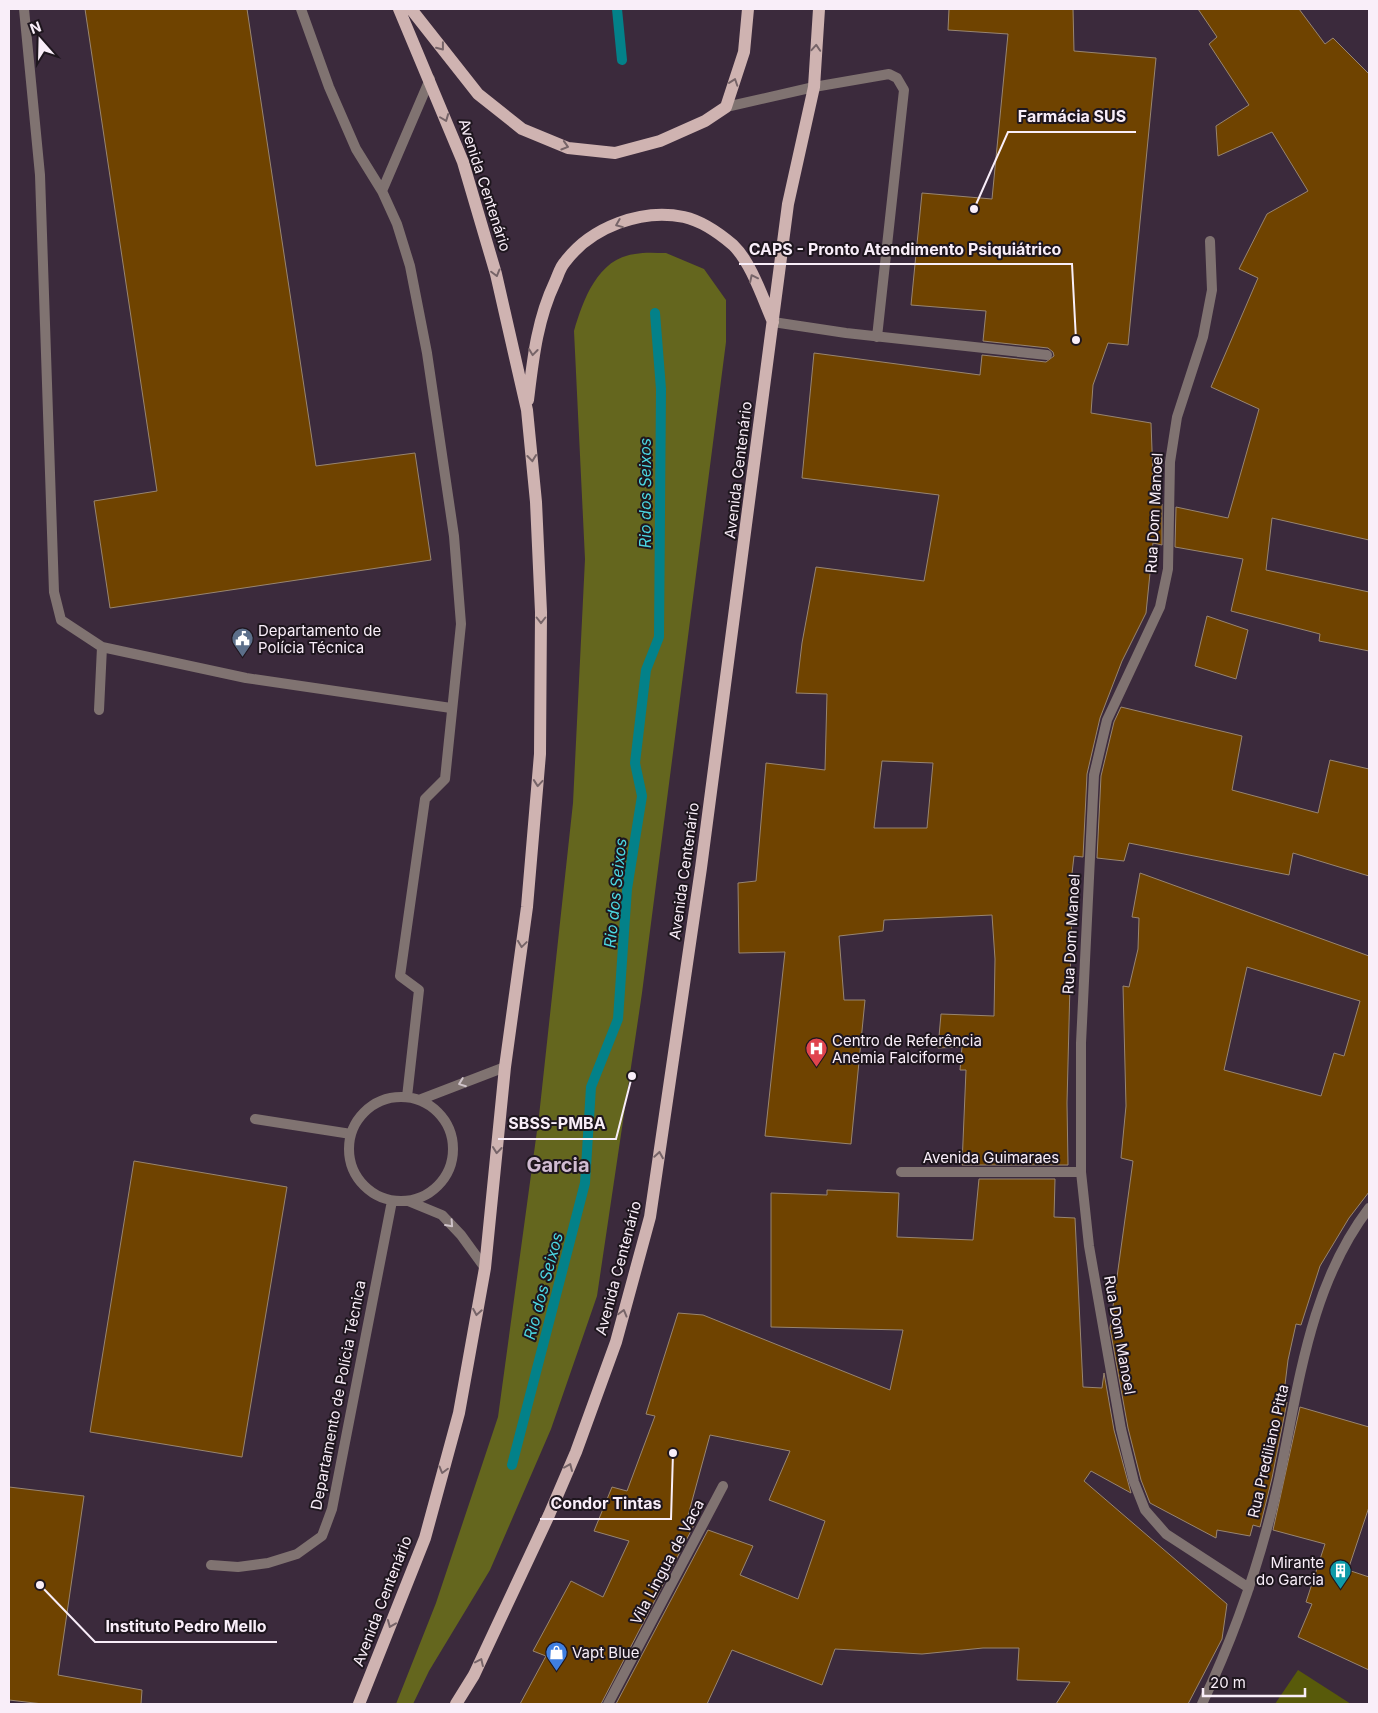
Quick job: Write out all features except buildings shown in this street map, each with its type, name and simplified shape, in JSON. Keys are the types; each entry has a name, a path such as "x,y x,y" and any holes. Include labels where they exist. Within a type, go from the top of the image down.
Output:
{"main road":[{"name":"Avenida Centenário","path":"359,1704 425,1538 459,1413 484,1268 505,1067 527,907 540,754 540,592 536,502 527,410 496,274 463,162 430,79 399,9"},
{"path":"411,9 478,94 522,129 568,148 615,153 660,141 705,121 726,107 744,52 748,9"},
{"name":"Avenida Centenário","path":"456,1704 474,1675 549,1515 576,1452 616,1342 650,1217 704,849 788,204 814,87 819,9"},
{"path":"527,410 534,343 544,304 564,262 594,235 623,221 654,215 684,217 710,227 734,246 752,275 773,322"}],"street":[{"path":"24,9 40,174 54,592 61,620 102,647 246,678 451,708"},
{"path":"301,9 329,87 356,149 382,190 397,224 410,266 427,353 454,536 460,624 446,779 425,799 400,976 419,990 407,1097"},
{"path":"726,107 814,87 889,74 897,78 904,90 877,337"},
{"path":"382,190 430,79"},
{"name":"Rua Dom Manoel","path":"1210,242 1212,290 1203,337 1177,417 1170,462 1168,569 1160,607 1107,720 1094,775 1081,1043 1081,1172 1089,1246 1121,1429 1134,1482 1146,1510 1166,1534 1249,1588"},
{"path":"773,322 877,337 1048,355"},
{"path":"99,710 102,647"},
{"path":"419,1100 505,1067"},
{"path":"407,1097 419,1100 433,1108 445,1121 452,1137 453,1154 448,1171 438,1185 424,1196 408,1201 392,1201 375,1195 361,1184 352,1169 348,1151 351,1134 357,1120 372,1106 392,1098 407,1097"},
{"path":"254,1119 351,1134"},
{"name":"Avenida Guimaraes","path":"902,1172 1081,1172"},
{"name":"Departamento de Polícia Técnica","path":"211,1565 238,1567 268,1563 297,1554 322,1536 332,1509 392,1201"},
{"path":"408,1201 442,1215 461,1235 484,1268"},
{"name":"Rua Prediliano Pitta","path":"1202,1704 1229,1647 1249,1588 1278,1480 1307,1339 1332,1269 1357,1224 1369,1208"},
{"name":"Vila Lingua de Vaca","path":"608,1704 724,1486"}],"shaded area":[{"path":"666,253 704,269 726,300 726,342 642,993 597,1296 551,1429 490,1570 429,1671 413,1704 396,1704 436,1603 498,1417 539,1116 573,803 585,559 574,331 582,306 594,282 611,263 622,257 635,254"},
{"path":"1298,1670 1351,1704 1275,1704"}],"waterway":[{"name":"Rio dos Seixos","path":"617,9 622,60"},
{"name":"Rio dos Seixos","path":"512,1465 585,1183 591,1087 618,1019 627,889 642,796 635,763 646,670 659,637 661,389 655,313"}],"place":[{"name":"Farmácia SUS","path":"974,209"},
{"name":"CAPS - Pronto Atendimento Psiquiátrico","path":"1076,340"},
{"name":"Departamento de Polícia Técnica","path":"242,658"},
{"name":"Centro de Referência Anemia Falciforme","path":"816,1068"},
{"name":"SBSS-PMBA","path":"632,1076"},
{"name":"Condor Tintas","path":"673,1453"},
{"name":"Instituto Pedro Mello","path":"40,1585"},
{"name":"Mirante do Garcia","path":"1340,1590"},
{"name":"Vapt Blue","path":"556,1671"}],"district":[{"name":"Garcia","path":"558,1165"}]}
